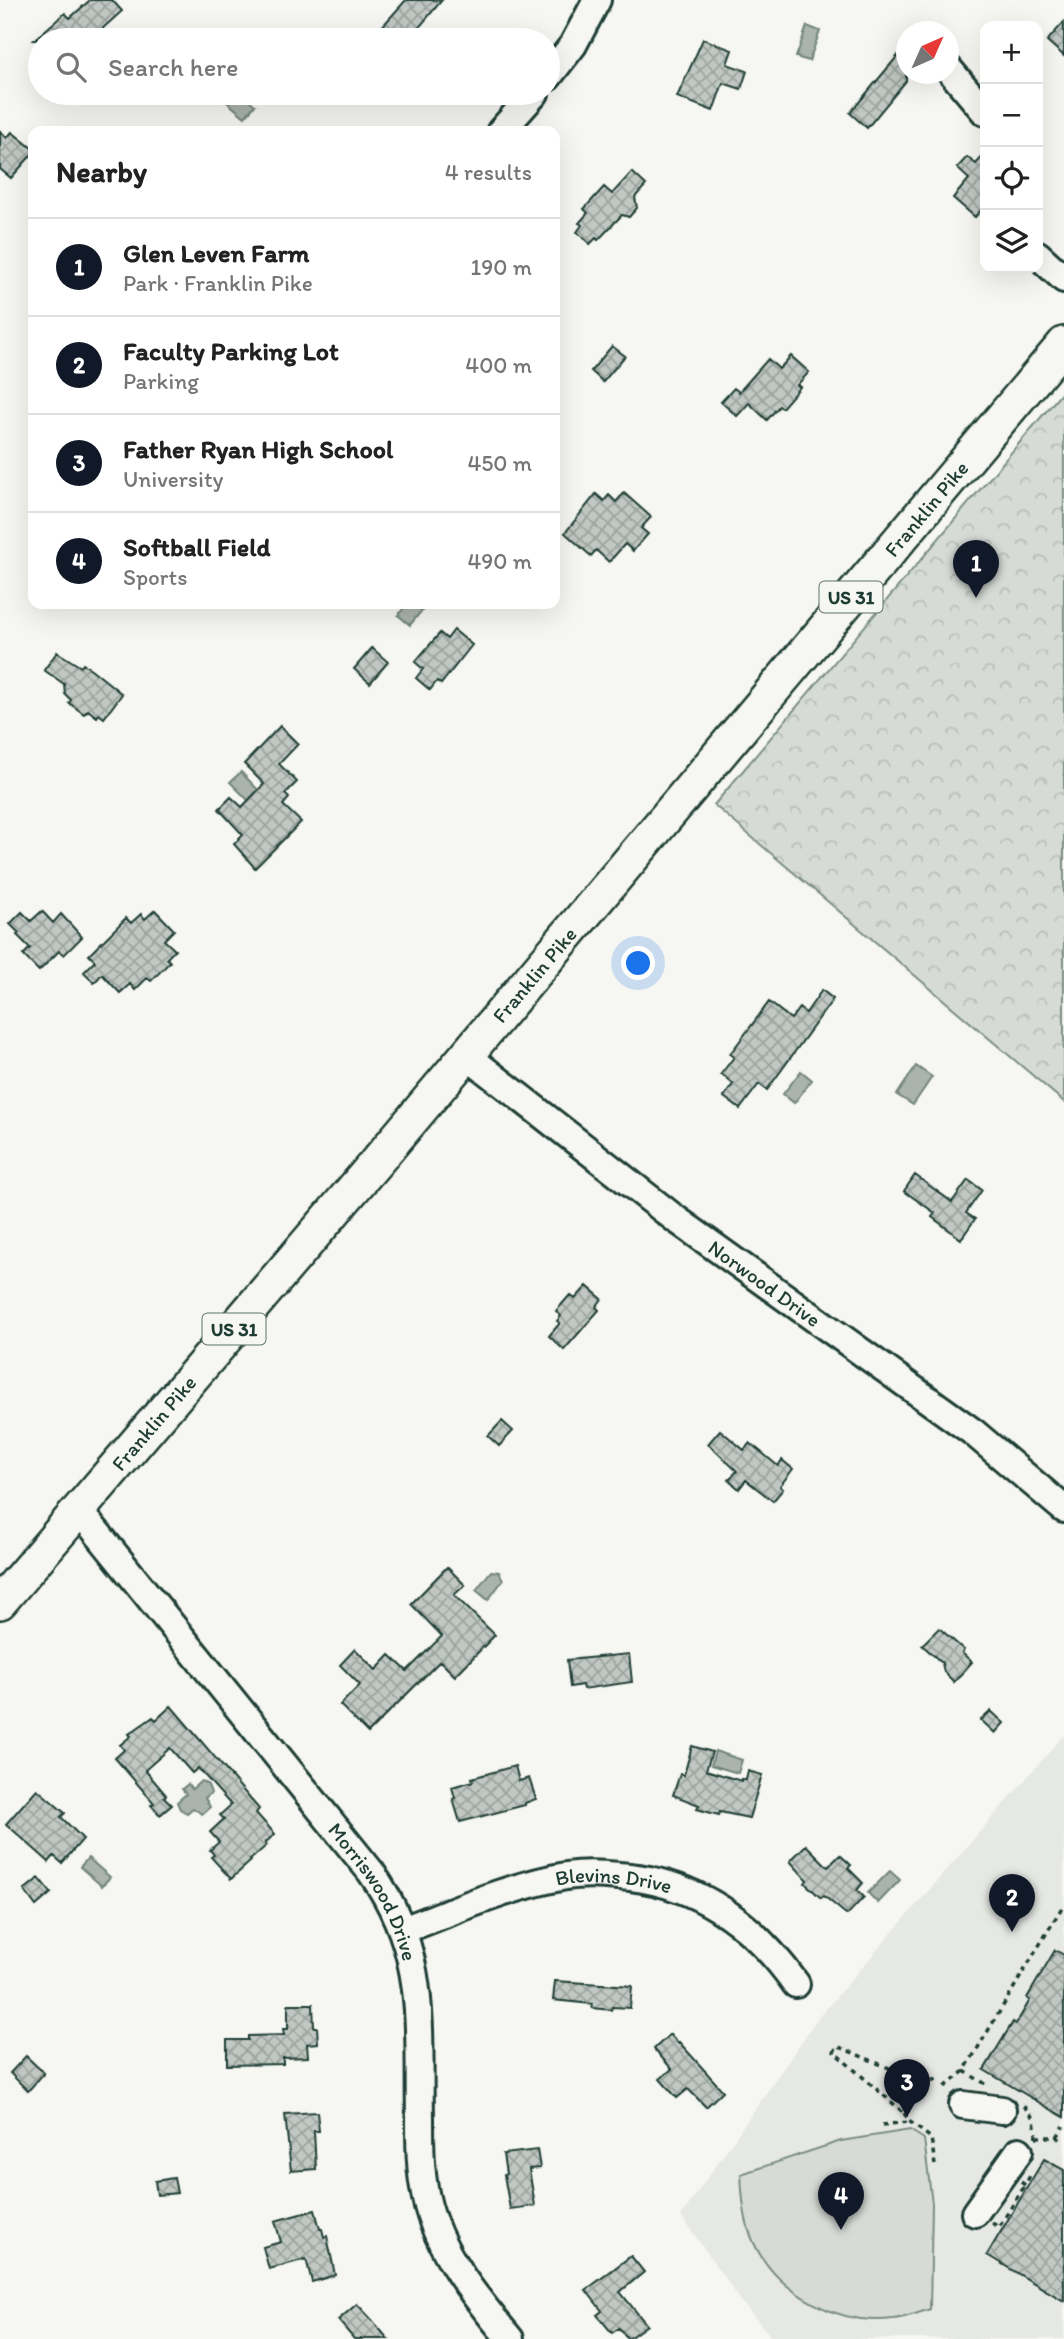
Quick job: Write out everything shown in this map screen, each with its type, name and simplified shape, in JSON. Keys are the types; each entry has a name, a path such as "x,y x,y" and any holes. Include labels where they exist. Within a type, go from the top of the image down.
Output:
{"main road":[{"name":"Franklin Pike","path":"0,1602 466,1055 1064,344"}],"street":[{"path":"560,62 573,45 597,0"},
{"path":"959,81 980,106"},
{"path":"505,126 524,105"},
{"path":"1043,260 1064,279"},
{"name":"Norwood Drive","path":"466,1055 673,1217 973,1432 1064,1509"},
{"name":"Morriswood Drive","path":"78,1509 371,1872 387,1897 403,1930 411,1955 416,1992 421,2168 427,2202 438,2235 460,2275 505,2337"},
{"name":"Blevins Drive","path":"403,1930 516,1888 558,1878 594,1874 638,1877 688,1891 721,1908 754,1934 796,1984"},
{"path":"954,2096 1002,2110"},
{"path":"975,2213 1027,2144"}],"path":[{"path":"954,2096 964,2071 1064,1904"},
{"path":"927,2084 837,2046 834,2052 904,2113 909,2122 931,2138 935,2165"},
{"path":"904,2113 927,2084 938,2078"},
{"path":"883,2125 909,2122"},
{"path":"1027,2144 1057,2137 1064,2126"},
{"path":"1057,2137 1064,2142"}],"shaded area":[{"path":"807,26 820,31 809,61 796,57"},
{"path":"230,105 255,105 245,117"},
{"path":"403,609 423,609 410,625 398,615"},
{"path":"241,772 261,793 251,803 230,782"},
{"path":"916,1066 932,1077 913,1105 897,1095"},
{"path":"801,1071 812,1080 794,1103 783,1094"},
{"path":"491,1571 499,1572 503,1580 488,1600 476,1590"},
{"path":"1064,1735 1064,2339 773,2339 741,2301 681,2216 818,2018"},
{"path":"715,1751 742,1760 738,1773 711,1765"},
{"path":"201,1781 208,1785 211,1793 205,1798 210,1807 202,1814 193,1808 187,1813 180,1809 177,1802 186,1794 182,1789 188,1784 192,1789"},
{"path":"88,1858 110,1877 102,1886 80,1867"},
{"path":"890,1871 900,1880 878,1903 868,1893"}],"green space":[{"path":"1064,390 1064,1102 714,805"},
{"path":"910,2130 924,2139 932,2204 930,2309 893,2319 872,2320 831,2311 794,2291 764,2261 754,2243 746,2218 741,2174 841,2141"}],"building":[{"path":"90,0 112,0 122,11 103,28 48,28 65,13 70,18"},
{"path":"406,0 442,0 419,28 381,28"},
{"path":"1064,22 1064,56 1047,41"},
{"path":"703,39 732,50 727,64 747,71 741,89 723,83 713,111 677,97"},
{"path":"896,58 896,84 904,84 867,128 850,113"},
{"path":"0,131 7,138 12,132 28,145 28,159 11,178 0,169"},
{"path":"967,157 976,164 980,160 980,212 975,217 953,198 969,179 957,168"},
{"path":"632,172 646,185 635,197 637,208 629,217 622,215 598,240 596,238 590,244 577,232 582,225 579,223 588,213 584,209 604,187 612,194"},
{"path":"612,346 625,356 603,382 591,371"},
{"path":"791,356 809,372 782,408 779,406 767,420 749,403 737,416 721,402 734,388 739,392 768,359 779,369"},
{"path":"624,493 651,517 641,528 648,534 633,551 625,544 609,562 596,550 591,556 565,533 596,494 604,501 609,495 616,502"},
{"path":"454,630 472,645 441,684 437,681 430,690 416,678 423,669 415,662 440,633 447,639"},
{"path":"372,648 388,662 370,683 354,669"},
{"path":"57,652 81,667 83,664 91,669 122,694 104,718 99,714 97,717 88,710 84,714 69,703 71,700 65,694 64,684 44,670"},
{"path":"280,726 298,744 279,764 297,782 285,794 289,798 283,805 301,822 255,868 234,844 243,835 219,809 231,797 242,807 264,784 244,764"},
{"path":"155,910 174,930 164,940 175,950 167,958 170,962 151,981 147,978 135,990 130,984 120,993 102,974 94,983 84,972 95,961 89,955 126,918 131,923 141,914 145,919"},
{"path":"42,911 53,923 61,914 82,937 64,955 59,951 39,971 23,955 30,948 10,924 22,912 31,921"},
{"path":"822,990 833,999 767,1090 759,1084 740,1109 724,1097 733,1084 721,1074 734,1057 730,1054 769,1002 791,1019 799,1008 806,1013"},
{"path":"915,1175 952,1202 968,1180 982,1190 966,1213 975,1219 961,1239 932,1217 935,1213 904,1191"},
{"path":"587,1286 602,1299 596,1307 599,1310 564,1350 549,1336 560,1323 557,1321 561,1316 556,1311 570,1295 575,1299"},
{"path":"502,1421 513,1431 499,1446 488,1436"},
{"path":"720,1430 744,1450 750,1443 778,1466 782,1460 793,1469 780,1486 783,1489 773,1501 746,1480 739,1489 729,1480 737,1471 708,1444"},
{"path":"447,1567 465,1585 454,1595 495,1635 455,1676 440,1661 368,1733 340,1705 360,1685 340,1665 355,1649 376,1670 390,1655 407,1671 442,1636 411,1604"},
{"path":"939,1628 964,1650 962,1653 972,1662 954,1682 944,1672 942,1663 922,1645"},
{"path":"629,1654 632,1682 583,1689 582,1685 570,1687 567,1660"},
{"path":"171,1706 259,1809 256,1813 275,1834 231,1879 211,1857 214,1855 210,1850 219,1842 210,1832 224,1819 220,1815 231,1805 198,1768 192,1773 170,1748 145,1770 172,1805 160,1815 151,1805 154,1803 115,1758 124,1750 120,1745 131,1736 129,1734 153,1717 156,1720"},
{"path":"991,1711 1004,1723 995,1733 981,1720"},
{"path":"692,1746 712,1752 706,1770 741,1781 746,1780 748,1771 762,1775 749,1818 720,1812 719,1815 697,1809 699,1805 673,1795 680,1774 684,1775"},
{"path":"515,1766 519,1781 529,1778 536,1799 525,1805 460,1822 452,1787 473,1781 472,1778"},
{"path":"37,1789 65,1813 61,1817 83,1839 62,1863 54,1856 49,1862 6,1824"},
{"path":"806,1845 828,1867 840,1855 851,1865 848,1868 863,1883 857,1890 864,1897 847,1915 824,1896 821,1898 805,1883 807,1880 790,1861"},
{"path":"39,1878 51,1893 36,1906 24,1890"},
{"path":"1055,1950 1064,1955 1064,2117 984,2070 1013,2022 1016,2024 1030,2000 1027,1998"},
{"path":"555,1981 632,1986 630,2008 612,2007 611,2010 592,2008 592,2004 553,2000"},
{"path":"288,2004 313,2004 318,2043 307,2044 308,2057 283,2058 283,2064 227,2065 227,2040 248,2040 248,2036 284,2035 283,2029 288,2029"},
{"path":"670,2034 723,2091 706,2107 688,2089 677,2098 660,2079 672,2069 654,2049"},
{"path":"26,2056 44,2073 28,2091 10,2073"},
{"path":"317,2112 319,2131 314,2131 316,2169 291,2171 285,2114"},
{"path":"537,2150 540,2168 529,2169 535,2206 510,2209 503,2154"},
{"path":"1044,2159 1064,2170 1064,2301 987,2255"},
{"path":"174,2178 177,2193 157,2195 155,2181"},
{"path":"315,2210 320,2229 324,2237 327,2236 335,2275 312,2282 306,2259 269,2269 263,2247 281,2242 275,2221"},
{"path":"631,2256 644,2272 620,2292 647,2325 628,2339 619,2328 612,2333 597,2315 602,2311 586,2290"},
{"path":"357,2304 388,2339 354,2339 338,2320"}],"place":[{"name":"Glen Leven Farm","path":"976,598"},
{"name":"Faculty Parking Lot","path":"1012,1932"},
{"name":"Father Ryan High School","path":"907,2117"},
{"name":"Softball Field","path":"841,2230"}]}
